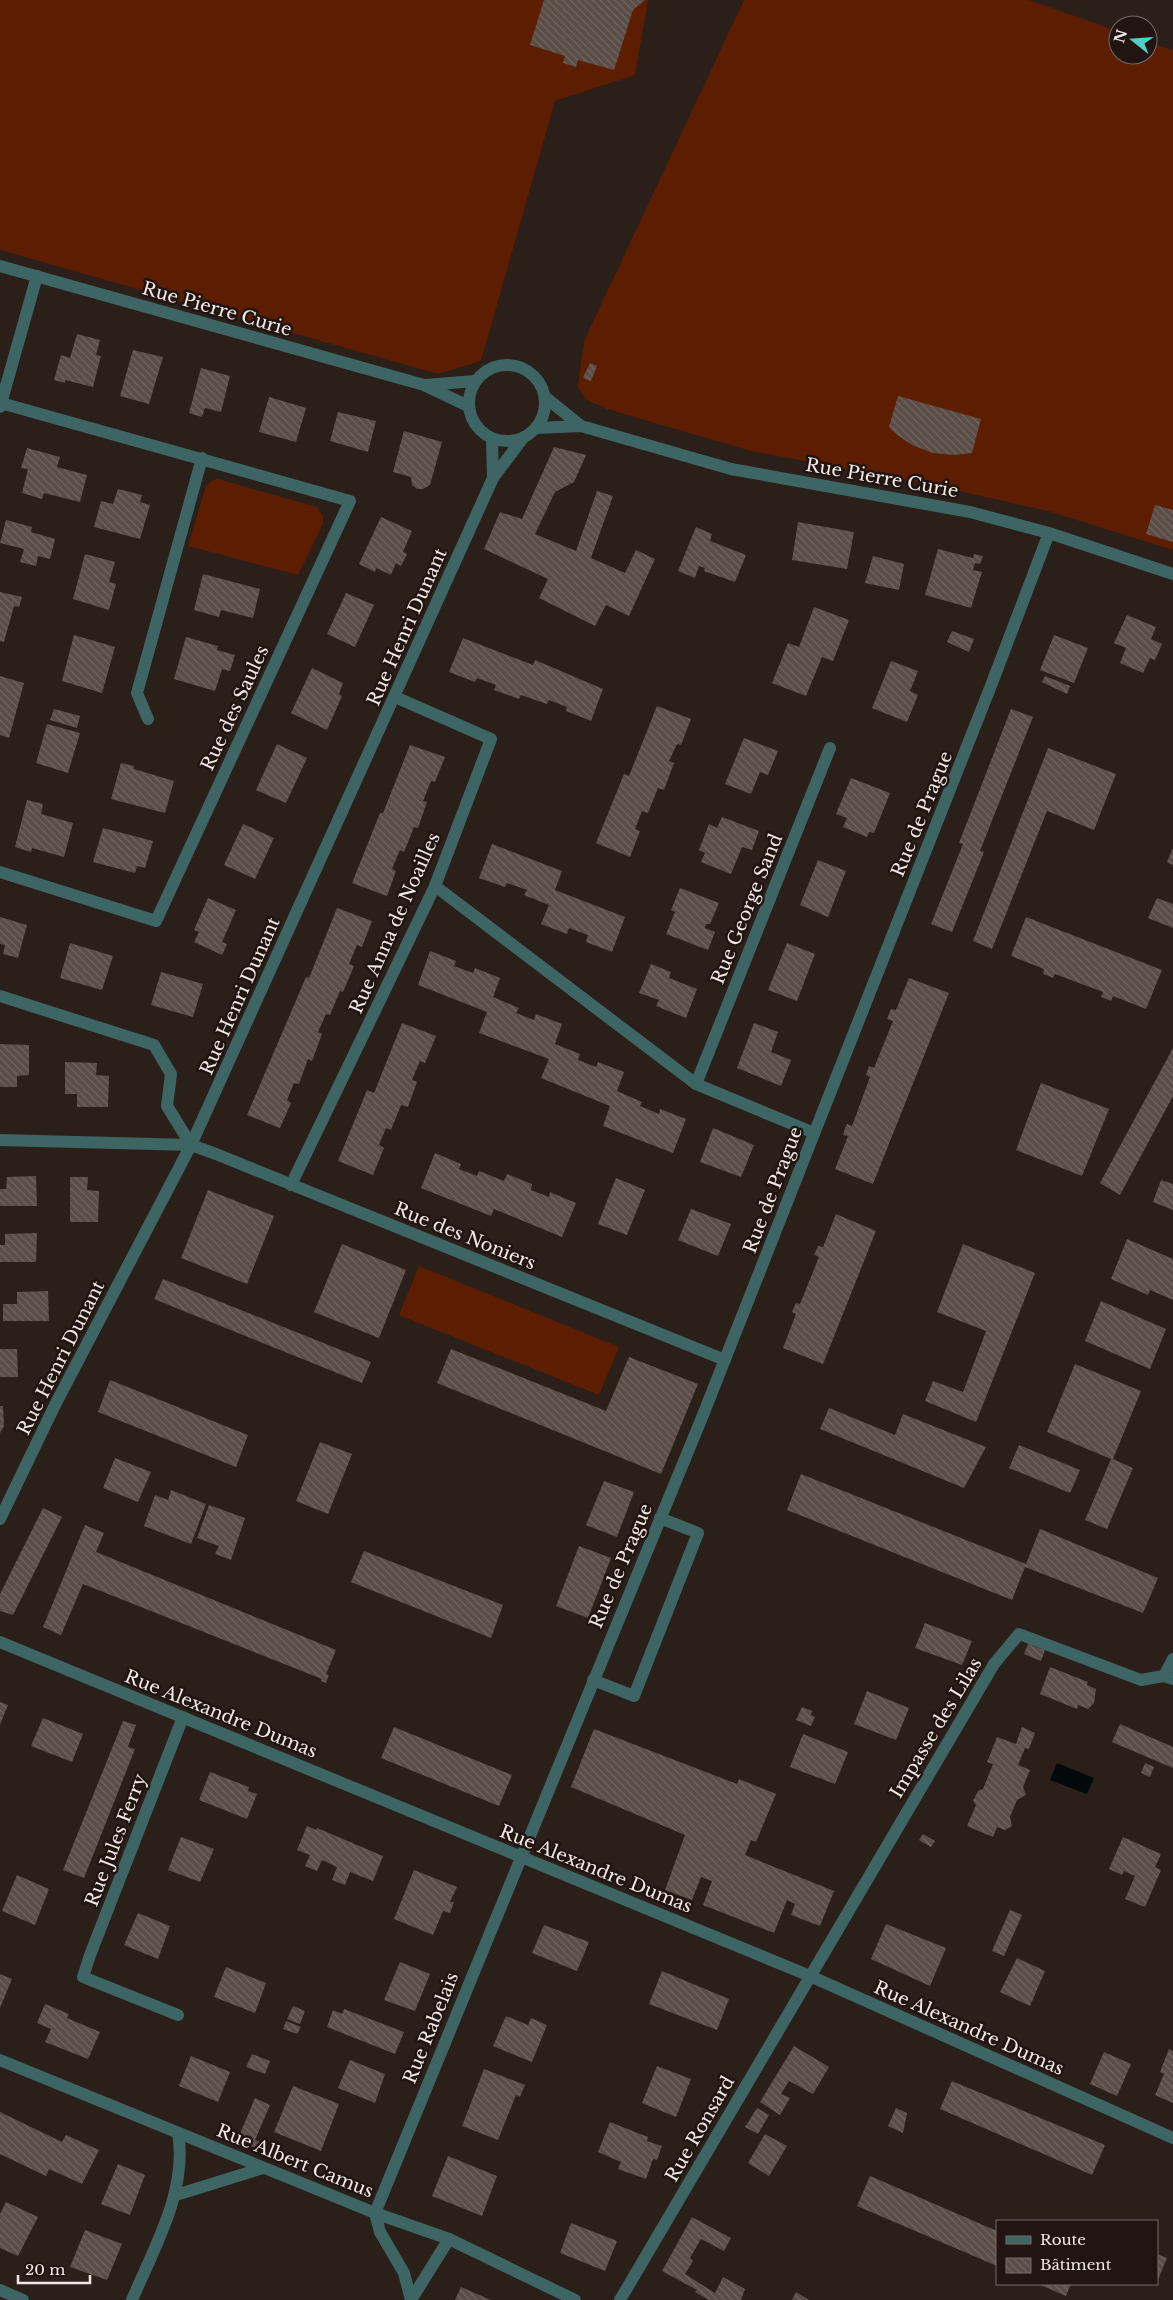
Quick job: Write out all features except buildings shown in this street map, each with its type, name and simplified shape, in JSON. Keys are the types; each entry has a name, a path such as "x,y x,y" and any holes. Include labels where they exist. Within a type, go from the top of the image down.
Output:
{"street":[{"name":"Rue Pierre Curie","path":"0,266 424,385 468,406"},
{"name":"Rue des Saules","path":"0,872 156,921 350,500 202,458 1,405 37,276"},
{"path":"510,364 533,374 541,384 545,397 542,419 536,428 523,438 513,441 492,439 476,425 468,406 470,393 475,381 491,368 510,364"},
{"name":"Rue Pierre Curie","path":"424,385 475,381"},
{"name":"Rue Pierre Curie","path":"545,397 581,426"},
{"name":"Rue Pierre Curie","path":"536,428 581,426 730,469 970,512 1049,533 1173,574"},
{"name":"Rue Henri Dunant","path":"0,1519 54,1406 191,1145 493,478 523,438"},
{"name":"Rue Henri Dunant","path":"492,439 493,478"},
{"path":"148,719 137,693 202,458"},
{"name":"Rue de Prague","path":"520,1857 725,1360 992,683 1049,533"},
{"name":"Rue Anna de Noailles","path":"291,1185 435,886 491,739 395,697"},
{"name":"Rue George Sand","path":"696,1084 830,748"},
{"path":"435,886 696,1084 814,1133"},
{"path":"0,996 154,1045 171,1074 167,1106 191,1145"},
{"path":"0,1140 191,1145"},
{"name":"Rue des Noniers","path":"191,1145 725,1360"},
{"path":"593,1680 634,1696 698,1533 660,1518"},
{"name":"Impasse des Lilas","path":"810,1976 994,1664 1019,1634 1141,1680 1169,1677"},
{"name":"Rue Alexandre Dumas","path":"0,1642 810,1976 1173,2138"},
{"path":"1169,1677 1173,1659"},
{"name":"Rue Jules Ferry","path":"178,2015 83,1976 183,1717"},
{"name":"Rue Rabelais","path":"375,2213 520,1857"},
{"name":"Rue Ronsard","path":"620,2300 810,1976"},
{"name":"Rue Albert Camus","path":"0,2060 375,2213 449,2239 575,2300"},
{"path":"132,2300 176,2195 181,2165 178,2133"},
{"path":"176,2195 263,2168"},
{"path":"375,2213 380,2232 404,2273 411,2300"},
{"path":"411,2300 449,2239"},
{"path":"0,2290 23,2300"}],"shaded area":[{"path":"0,0 648,0 635,75 555,101 481,361 438,374 0,250"},
{"path":"744,0 1029,0 1108,28 1108,65 1158,65 1158,45 1173,50 1173,550 1048,511 922,483 751,451 607,409 585,399 578,386 584,341"},
{"path":"218,479 317,507 323,516 323,524 298,575 188,546 206,486 213,480"},
{"path":"419,1266 619,1347 599,1395 399,1315"},
{"path":"1057,1763 1094,1778 1087,1794 1050,1780"}]}
